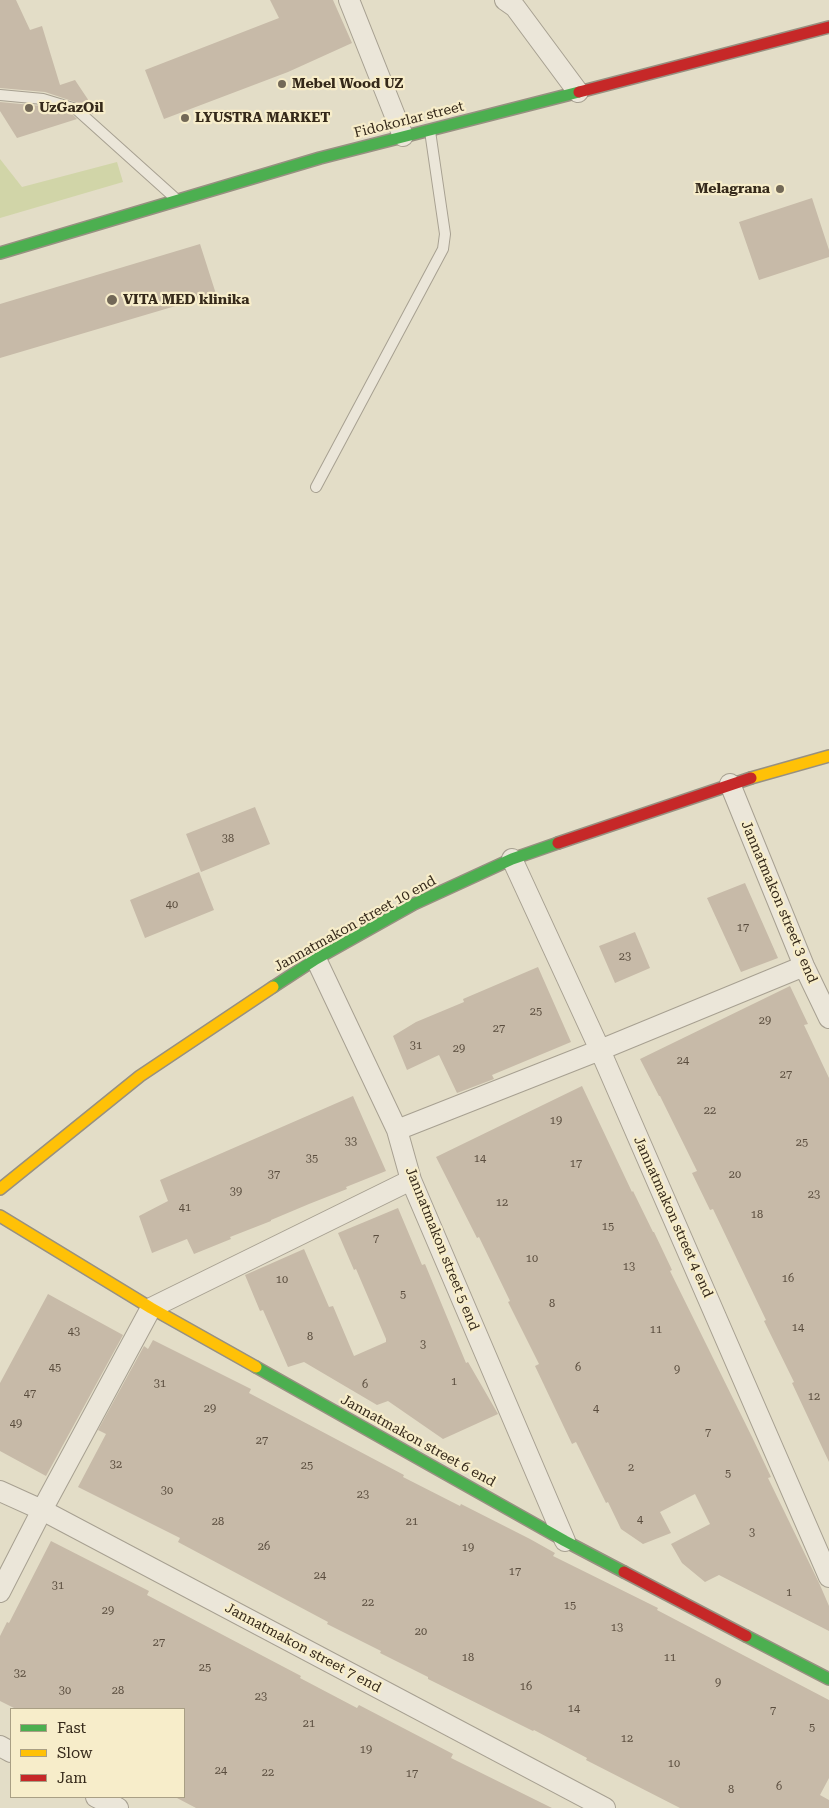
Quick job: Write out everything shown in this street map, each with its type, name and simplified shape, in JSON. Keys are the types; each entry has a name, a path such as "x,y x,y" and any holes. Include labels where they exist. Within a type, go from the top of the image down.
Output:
{"street":[{"path":"349,0 403,136"},
{"path":"505,0 515,7 578,92"},
{"name":"Fidokorlar street","path":"0,252 320,158 829,27"},
{"name":"Jannatmakon street 10 end","path":"0,1188 140,1076 227,1016 316,959 414,904 512,859 730,784 829,756"},
{"name":"Jannatmakon street 3 end","path":"730,784 804,966 825,998 829,1018"},
{"name":"Jannatmakon street 4 end","path":"512,859 600,1050 829,1577"},
{"name":"Jannatmakon street 5 end","path":"316,959 397,1130 411,1180 565,1541"},
{"path":"397,1130 600,1050 804,966"},
{"path":"0,1592 151,1308 411,1180"},
{"name":"Jannatmakon street 6 end","path":"0,1216 151,1308 565,1541 829,1679"},
{"name":"Jannatmakon street 7 end","path":"0,1491 42,1510 606,1808"},
{"path":"98,1798 118,1808"}],"lane":[{"path":"0,95 43,99 76,109 178,200"},
{"path":"316,487 443,249 445,234 430,130"}],"green space":[{"path":"0,159 22,187 117,162 123,182 0,218"}],"building":[{"path":"0,0 16,0 30,30 42,26 60,85 75,80 97,113 92,114 78,103 45,92 0,88"},
{"path":"270,0 333,0 352,43 288,72 164,119 145,70 279,18"},
{"path":"0,102 42,106 73,115 77,119 17,138 0,111"},
{"path":"812,198 829,250 829,257 759,280 739,222"},
{"path":"200,244 216,294 0,358 0,304"},
{"path":"255,807 270,844 201,872 186,834"},
{"path":"199,872 214,910 145,938 130,900"},
{"path":"745,883 778,958 741,972 707,898"},
{"path":"635,932 650,968 615,983 599,946"},
{"path":"538,967 571,1042 492,1075 494,1079 457,1093 439,1055 407,1070 393,1036 416,1022 464,1002 463,999"},
{"path":"790,986 808,1024 804,1025 829,1078 829,1462 792,1383 794,1382 764,1321 766,1320 713,1209 710,1210 692,1173 697,1171 640,1059"},
{"path":"582,1086 753,1439 771,1477 768,1478 820,1585 829,1606 829,1631 719,1575 705,1582 682,1563 671,1544 710,1524 695,1494 660,1512 671,1533 643,1544 621,1529 576,1442 572,1444 535,1366 539,1364 508,1302 510,1301 479,1237 477,1238 436,1157"},
{"path":"353,1096 386,1171 194,1254 187,1239 152,1253 139,1216 168,1201 160,1180"},
{"path":"398,1208 422,1265 425,1264 466,1363 468,1362 498,1414 443,1439 388,1401 377,1405 304,1362 288,1367 263,1310 260,1311 245,1275 304,1249 329,1307 333,1306 354,1356 386,1342 356,1269 354,1270 338,1233"},
{"path":"48,1294 123,1335 46,1476 0,1451 0,1383"},
{"path":"153,1340 251,1389 249,1393 404,1475 403,1477 530,1539 555,1553 553,1556 658,1608 657,1610 829,1700 829,1778 820,1795 829,1800 829,1808 680,1808 586,1760 587,1758 534,1730 428,1679 428,1677 380,1653 381,1651 327,1624 328,1622 178,1542 180,1538 78,1487 106,1434 98,1430 144,1346 148,1349"},
{"path":"51,1541 149,1591 147,1595 301,1676 300,1678 357,1708 359,1705 453,1754 451,1758 552,1808 196,1808 177,1798 185,1798 185,1708 14,1708 0,1701 0,1636 7,1622 9,1623"}],"traffic: fast":[{"path":"0,253 320,158 579,92"},
{"path":"273,987 316,959 414,904 512,859 558,843"},
{"path":"256,1367 565,1541 624,1572"},
{"path":"746,1636 829,1679"}],"traffic: slow":[{"path":"751,778 829,756"},
{"path":"0,1189 140,1076 273,987"},
{"path":"0,1216 151,1308 256,1367"}],"traffic: jam":[{"path":"579,92 829,27"},
{"path":"558,843 751,778"},
{"path":"624,1572 746,1636"}],"place":[{"name":"Mebel Wood UZ","path":"282,84"},
{"name":"UzGazOil","path":"29,108"},
{"name":"LYUSTRA MARKET","path":"185,118"},
{"name":"Melagrana","path":"780,189"},
{"name":"VITA MED klinika","path":"112,300"}]}
